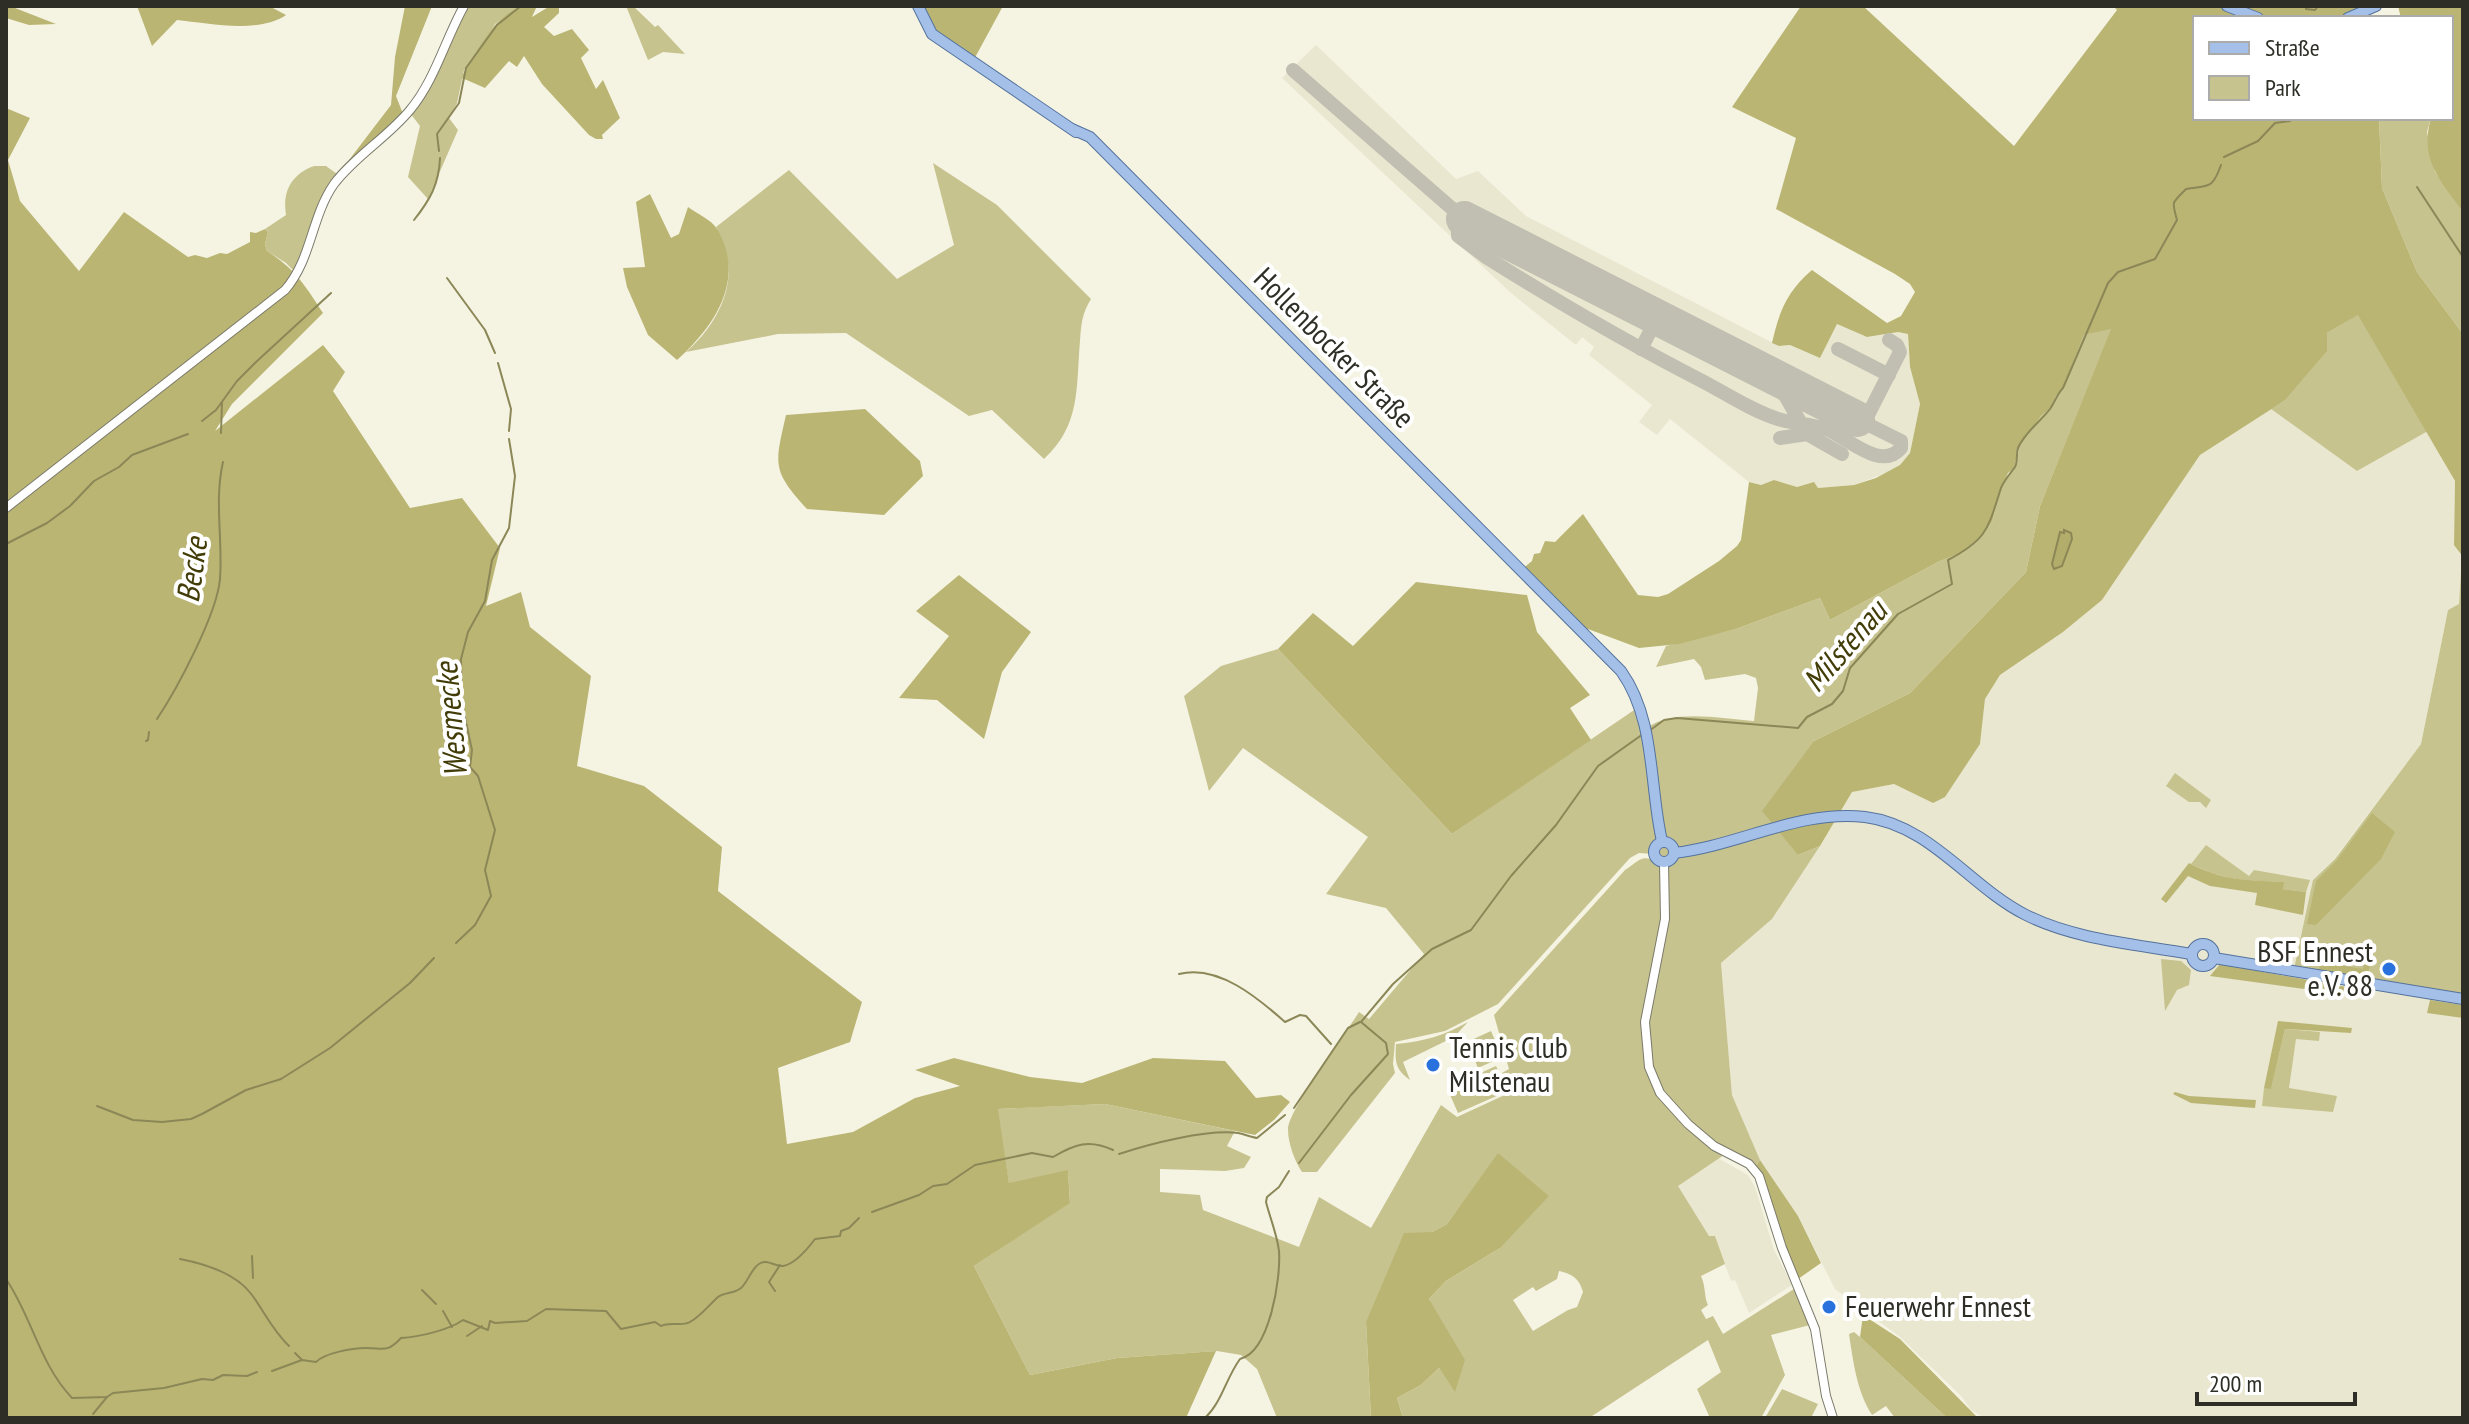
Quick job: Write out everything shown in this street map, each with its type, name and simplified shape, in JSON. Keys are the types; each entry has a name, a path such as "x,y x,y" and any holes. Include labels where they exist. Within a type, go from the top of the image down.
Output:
{"main road":[{"name":"Hollenbocker Straße","path":"918,6 926,26 940,40 1107,155 1621,671 1636,697 1646,733 1662,841 1656,845 1654,854 1657,860 1664,862"},
{"path":"2227,6 2253,16"},
{"path":"2353,16 2376,6"},
{"path":"1674,853 1711,847 1817,819 1868,817 1928,842 1999,900 2058,929 2191,954 2197,946 2204,944 2211,947 2214,958 2463,999"},
{"path":"1662,841 1671,844 1674,853 1670,860 1664,862"}],"street":[{"path":"6,508 285,290 304,263 334,184 410,111 439,62 464,6"},
{"path":"1664,862 1665,919 1645,1022 1645,1048 1651,1076 1666,1101 1688,1124 1714,1146 1749,1164 1759,1176 1782,1248 1815,1329 1826,1396 1833,1418"}],"shaded area":[{"path":"6,6 56,24 29,25 6,18"},
{"path":"137,6 269,6 286,15 275,21 248,26 177,20 152,46"},
{"path":"405,6 432,6 396,96 405,119 350,167 349,160 391,105 395,57"},
{"path":"519,6 537,6 532,17 550,6 559,6 559,13 544,27 554,36 572,29 589,50 581,58 596,89 603,80 620,118 602,135 603,139 589,135 542,84 524,56 517,67 509,61 485,88 462,78 494,26"},
{"path":"924,6 1003,6 972,63 947,47 920,12"},
{"path":"1801,6 1863,6 2014,146 2117,10 2113,6 2364,6 2346,13 2347,16 2193,16 2193,120 2379,120 2382,188 2417,272 2463,334 2463,557 2454,545 2455,481 2358,315 2327,333 2327,351 2284,401 2200,455 2102,600 2063,632 2000,675 1985,699 1980,744 1945,797 1933,803 1894,784 1852,792 1820,846 1798,855 1762,811 1814,741 1910,693 2026,572 2040,506 2111,329 2084,335 2063,388 2019,448 2014,468 2008,473 2001,489 1992,522 1964,552 1940,561 1830,620 1820,598 1736,629 1679,644 1639,648 1588,629 1582,632 1521,570 1532,561 1534,554 1540,553 1545,541 1555,542 1583,514 1638,595 1658,597 1668,594 1737,546 1741,540 1749,482 1761,485 1774,480 1797,487 1814,482 1818,488 1854,485 1900,465 1910,453 1920,404 1910,367 1908,334 1898,332 1867,337 1837,324 1820,358 1790,345 1772,343 1785,303 1812,270 1887,323 1901,316 1915,292 1910,284 1895,274 1776,209 1796,138 1732,107"},
{"path":"2398,6 2463,6 2463,212 2434,169 2428,146 2431,120 2453,120 2453,16 2400,16"},
{"path":"1316,45 1456,179 1478,171 1526,216 1779,346 1790,345 1820,358 1837,324 1867,337 1898,332 1908,334 1910,367 1920,404 1910,453 1889,472 1854,485 1818,488 1813,483 1797,487 1774,480 1761,485 1749,482 1670,419 1657,435 1639,422 1652,405 1589,355 1594,347 1582,337 1576,345 1511,293 1282,78"},
{"path":"6,108 30,118 8,160 20,201 79,271 124,212 188,257 207,258 227,254 250,242 250,232 265,229 268,232 267,251 299,278 323,313 232,404 215,431 323,345 345,372 333,391 410,508 462,498 500,548 486,606 521,592 530,627 591,676 577,766 644,786 722,847 718,891 862,1002 850,1042 778,1068 787,1144 853,1132 915,1098 960,1086 915,1070 954,1058 1030,1077 1082,1083 1153,1058 1225,1061 1256,1098 1281,1095 1290,1102 1255,1135 1105,1104 998,1109 1009,1183 1068,1170 1070,1203 974,1266 1030,1375 1117,1358 1216,1351 1186,1418 6,1418"},
{"path":"650,194 671,238 679,234 688,207 711,223 725,248 729,266 722,301 714,317 677,360 648,335 627,287 623,268 645,267 636,202"},
{"path":"865,409 920,461 923,476 884,515 807,509 787,485 779,466 786,415"},
{"path":"2271,409 2357,471 2428,431 2455,482 2454,545 2462,556 2459,604 2448,610 2421,744 2334,859 2313,880 2369,984 2415,997 2463,1004 2463,1418 1984,1418 1970,1409 1962,1397 1900,1337 1835,1289 1798,1216 1760,1160 1732,1095 1721,963 1772,919 1852,792 1894,784 1933,803 1980,744 1985,699 2000,675 2063,632 2102,600 2200,455"},
{"path":"2064,530 2071,533 2072,539 2062,566 2054,569 2052,564 2060,532 2064,533"},
{"path":"959,575 1031,632 1002,672 984,739 937,700 899,698 949,636 916,611"},
{"path":"1416,582 1527,595 1537,632 1590,695 1570,708 1591,740 1452,834 1278,649 1313,613 1353,646"},
{"path":"2372,813 2395,832 2381,859 2316,925 2307,924 2316,881 2337,860"},
{"path":"2189,863 2224,876 2284,882 2283,889 2306,892 2303,915 2255,905 2257,893 2210,886 2188,876 2166,903 2161,899"},
{"path":"2366,955 2372,955 2367,978 2319,970 2320,962 2363,969"},
{"path":"2220,964 2357,989 2355,996 2210,976"},
{"path":"2430,1000 2463,1005 2463,1018 2427,1013"},
{"path":"2278,1021 2352,1028 2351,1033 2285,1029 2271,1089 2264,1088"},
{"path":"2173,1094 2189,1096 2256,1100 2255,1108 2191,1103"},
{"path":"1498,1153 1549,1196 1500,1248 1446,1281 1429,1299 1465,1360 1455,1392 1439,1368 1421,1385 1397,1398 1403,1418 1371,1418 1366,1322 1404,1233 1432,1232 1447,1224"},
{"path":"1718,1158 1748,1175 1755,1187 1774,1250 1792,1285 1749,1313 1735,1280 1731,1281 1715,1237 1709,1236 1677,1186"},
{"path":"1760,1160 1798,1216 1821,1263 1798,1279 1766,1184 1756,1166"},
{"path":"1863,1315 1900,1339 1978,1418 1947,1418 1860,1337"}],"green space":[{"path":"468,6 519,6 495,24 464,70 457,103 449,118 458,130 428,199 408,177 420,126 410,113 443,61"},
{"path":"626,6 633,6 655,27 658,25 685,54 663,52 648,60"},
{"path":"2379,120 2430,120 2427,132 2435,172 2463,212 2463,334 2417,272 2382,188"},
{"path":"933,163 997,205 1091,299 1082,324 1077,390 1071,419 1065,433 1044,459 992,410 969,416 846,333 778,334 686,352 713,322 728,284 727,257 716,227 789,170 897,279 954,245"},
{"path":"314,166 326,166 340,176 323,211 299,276 267,251 268,232 265,229 286,215 290,184"},
{"path":"2359,314 2428,431 2357,471 2271,409 2284,401 2327,333"},
{"path":"2112,328 2040,506 2026,572 1910,693 1814,741 1798,855 1820,846 1772,919 1721,963 1732,1095 1760,1160 1756,1166 1727,1153 1678,1186 1709,1236 1715,1236 1725,1264 1701,1276 1708,1305 1701,1310 1706,1319 1713,1316 1723,1334 1794,1289 1810,1325 1771,1335 1785,1375 1761,1418 1710,1418 1697,1389 1721,1372 1708,1340 1589,1418 1403,1418 1397,1398 1421,1385 1439,1368 1455,1391 1429,1299 1446,1281 1500,1248 1499,1153 1447,1224 1432,1232 1366,1322 1371,1418 1277,1418 1257,1369 1241,1355 1217,1351 1117,1358 1030,1375 974,1266 1070,1202 1068,1171 1009,1184 997,1109 1105,1104 1235,1131 1227,1146 1251,1157 1244,1168 1225,1171 1160,1169 1160,1192 1200,1195 1203,1210 1299,1247 1319,1197 1371,1228 1441,1105 1457,1117 1509,1093 1458,1113 1447,1088 1496,1066 1507,1089 1502,1073 1509,1069 1494,1015 1625,870 1644,858 1658,863 1653,854 1639,853 1630,858 1498,1004 1445,1031 1395,1042 1395,1073 1317,1172 1302,1172 1288,1135 1297,1107 1359,1012 1369,1019 1424,954 1386,908 1326,894 1368,837 1243,748 1209,791 1184,696 1221,666 1278,649 1452,834 1640,706 1646,729 1656,723 1683,717 1754,721 1758,688 1756,678 1745,674 1705,680 1701,667 1694,659 1656,667 1666,646 1736,629 1820,598 1830,620 1940,561 1964,552 1992,522 2001,489 2017,461 2019,448 2063,388 2084,335","holes":["1559,1271 1574,1277 1583,1292 1577,1307 1533,1331 1513,1300 1533,1287 1536,1291 1557,1279"]},
{"path":"2462,556 2463,1004 2294,969 2313,880 2335,859 2421,744 2448,610 2459,604"},
{"path":"2175,773 2211,800 2206,808 2200,802 2189,802 2166,786"},
{"path":"2206,845 2249,876 2254,870 2310,880 2306,892 2283,889 2283,882 2225,876 2191,864"},
{"path":"2161,959 2181,961 2191,970 2189,985 2177,990 2165,1011"},
{"path":"1468,1022 1454,1037 1403,1062 1410,1080 1401,1072 1396,1060 1396,1044 1434,1037"},
{"path":"2285,1029 2320,1032 2319,1041 2296,1039 2289,1088 2337,1096 2333,1112 2262,1106 2264,1088 2271,1088"},
{"path":"1491,1031 1502,1057 1478,1068 1467,1042"},
{"path":"1854,1332 1947,1418 1895,1418 1886,1406 1872,1415 1859,1386 1854,1365 1849,1334"},
{"path":"1782,1389 1818,1404 1811,1418 1765,1418"}],"waterway":[{"name":"Wesmecke","path":"439,151 437,134 459,103 466,68 497,25 521,6"},
{"path":"2306,6 2306,9 2315,10 2318,6"},
{"name":"Milstenau","path":"2224,157 2258,141 2275,123 2291,120"},
{"name":"Wesmecke","path":"414,220 433,191 440,158"},
{"name":"Milstenau","path":"1649,731 1664,720 1677,718 1798,728 1807,717 1832,704 1843,691 1850,668 1898,614 1952,584 1948,560 1971,546 1985,531 2001,488 2015,467 2018,448 2063,388 2108,283 2118,272 2155,259 2177,220 2175,200 2186,189 2212,183 2221,165"},
{"path":"2417,187 2463,257"},
{"name":"Wesmecke","path":"447,278 485,330 495,353"},
{"name":"Becke","path":"202,421 216,410 237,381 256,362 331,293"},
{"name":"Wesmecke","path":"498,363 511,409 509,431"},
{"name":"Becke","path":"221,433 222,402"},
{"name":"Becke","path":"6,544 47,523 70,506 94,481 119,467 132,455 188,434"},
{"name":"Wesmecke","path":"456,943 475,925 491,896 485,870 495,830 478,776 470,767 472,750 462,704 461,659 468,632 485,601 492,560 509,528 515,476 509,439"},
{"name":"Becke","path":"157,719 195,651 217,594 221,564 219,491 223,462"},
{"name":"Becke","path":"146,741 149,732"},
{"name":"Milstenau","path":"1299,1163 1351,1095 1388,1054 1386,1043 1361,1022 1393,984 1432,949 1471,930 1511,876 1556,825 1598,766 1643,734"},
{"name":"Wesmecke","path":"97,1106 133,1120 162,1122 191,1119 246,1090 281,1079 330,1048 410,983 434,958"},
{"path":"1179,974 1194,972 1223,978 1263,1003 1285,1022 1300,1015 1306,1016 1331,1044"},
{"path":"1294,1108 1348,1028 1360,1022"},
{"path":"1119,1154 1211,1133 1238,1133 1257,1138 1285,1115"},
{"path":"872,1212 919,1195 933,1186 947,1184 975,1165 1032,1153 1053,1157 1082,1144 1113,1150"},
{"name":"Milstenau","path":"1205,1418 1216,1405 1240,1359 1259,1343 1272,1312 1279,1251 1266,1202 1289,1171"},
{"path":"272,1371 302,1360 316,1362 346,1350 389,1348 401,1338 434,1332 463,1320 488,1330 490,1321 527,1321 546,1309 606,1311 621,1329 655,1322 661,1326 687,1323 698,1317 718,1297 741,1288 759,1264 788,1265 815,1239 840,1236 841,1231 859,1218"},
{"path":"252,1256 253,1278"},
{"path":"180,1259 210,1267 238,1281 289,1346"},
{"path":"775,1291 769,1282 780,1265"},
{"path":"6,1279 51,1370 72,1398 107,1397 113,1393 164,1388 202,1379 213,1380 223,1375 247,1376 257,1372"},
{"path":"422,1290 436,1304"},
{"path":"443,1311 452,1327"},
{"path":"467,1336 482,1326"},
{"path":"295,1353 302,1360"},
{"path":"93,1414 107,1397"}],"taxiway":[{"path":"1293,70 1464,219 1458,227 1458,236 1486,257"},
{"path":"1496,236 1484,244 1486,257 1592,321 1749,407 1778,419 1826,429 1874,455 1893,454 1901,448 1901,441 1857,419"},
{"path":"1641,349 1657,318"},
{"path":"1857,419 1869,413 1900,352 1897,345 1889,340"},
{"path":"1838,349 1889,375"},
{"path":"1775,378 1803,427"},
{"path":"1821,427 1833,420 1831,406"},
{"path":"1780,438 1807,434 1842,454"}],"runway":[{"path":"1464,219 1857,419"}],"place":[{"name":"BSF Ennest e.V. 88","path":"2389,969"},
{"name":"Tennis Club Milstenau","path":"1433,1065"},
{"name":"Feuerwehr Ennest","path":"1829,1307"}]}
